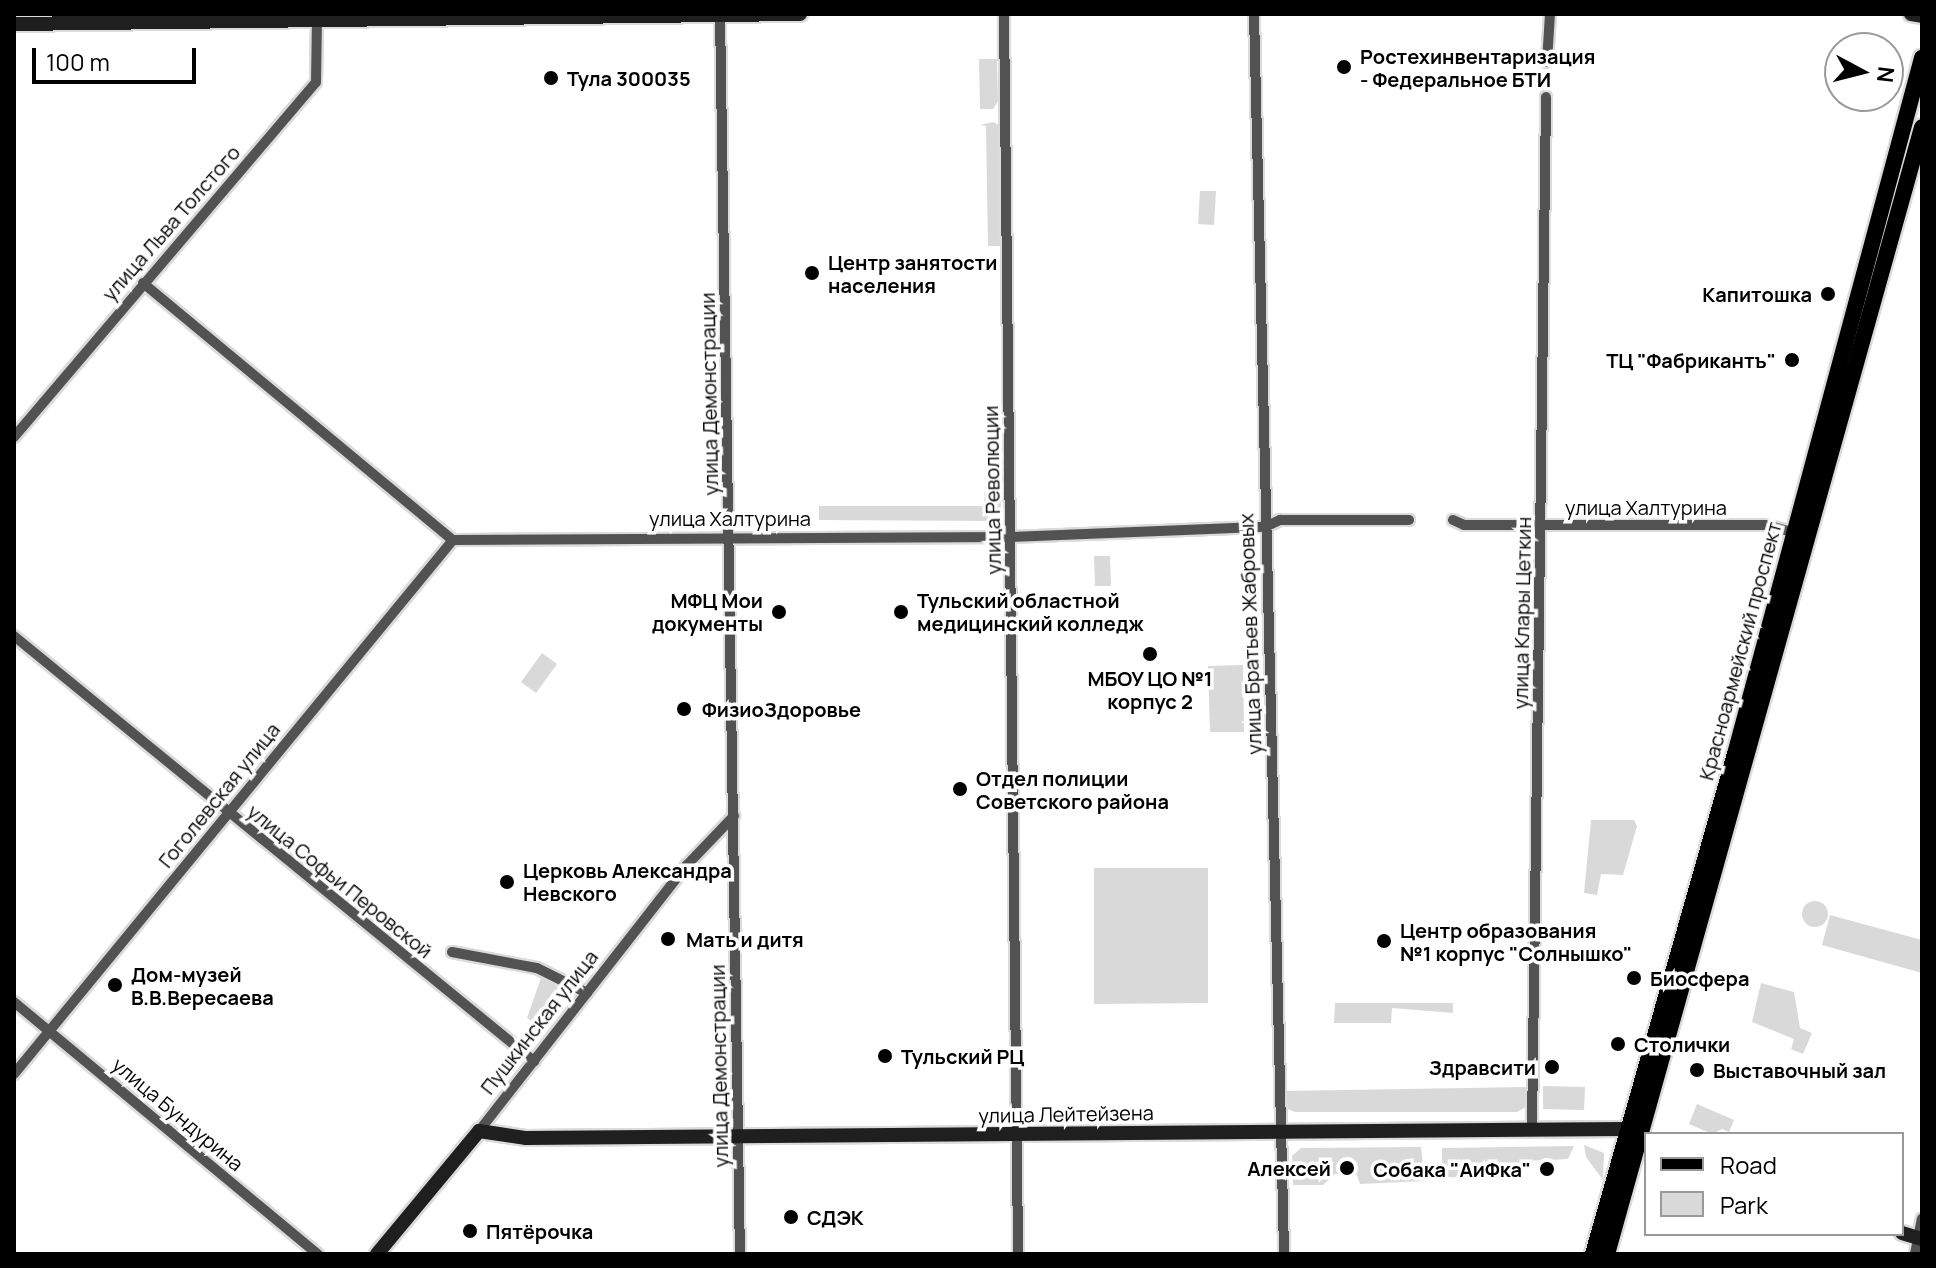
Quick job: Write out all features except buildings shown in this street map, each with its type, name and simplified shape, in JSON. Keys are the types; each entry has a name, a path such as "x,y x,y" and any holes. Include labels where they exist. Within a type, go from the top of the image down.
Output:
{"main road":[{"name":"Красноармейский проспект","path":"1593,1254 1625,1129 1735,754 1792,532 1922,58"},
{"name":"Красноармейский проспект","path":"1648,1132 1922,127"},
{"name":"улица Лейтейзена","path":"1625,1129 1644,1132"},
{"name":"Красноармейский проспект","path":"1607,1254 1644,1145"}],"street":[{"name":"улица Демонстрации","path":"720,14 740,1254"},
{"path":"14,24 800,14"},
{"name":"улица Революции","path":"1004,14 1018,1254"},
{"name":"улица Братьев Жабровых","path":"1254,14 1284,1254"},
{"path":"1547,62 1550,14"},
{"path":"1911,14 1922,16"},
{"name":"улица Льва Толстого","path":"14,437 316,82 317,20"},
{"name":"улица Клары Цеткин","path":"1532,1129 1546,97"},
{"path":"143,283 453,540"},
{"name":"улица Халтурина","path":"453,540 729,535 1011,537 1265,527 1280,520 1409,520"},
{"name":"улица Халтурина","path":"1453,520 1464,525 1766,525 1792,532"},
{"name":"Гоголевская улица","path":"14,1074 453,540"},
{"name":"улица Софьи Перовской","path":"14,636 534,1061"},
{"name":"Пушкинская улица","path":"377,1254 479,1131 698,853 734,816"},
{"path":"452,952 537,968 587,993"},
{"name":"улица Бундурина","path":"14,1002 318,1254"},
{"name":"улица Лейтейзена","path":"479,1131 526,1138 738,1133 1625,1129"},
{"path":"1915,1254 1921,1238 1922,1219"}],"green space":[{"path":"979,59 997,59 998,101 993,109 980,109"},
{"path":"993,122 999,125 1000,246 988,246 986,126 980,125"},
{"path":"1200,191 1216,191 1214,225 1198,224"},
{"path":"985,486 1003,486 999,521 819,520 819,506 984,506"},
{"path":"1094,556 1110,556 1111,586 1095,586"},
{"path":"542,653 557,664 536,693 521,682"},
{"path":"1243,665 1244,732 1210,732 1208,666"},
{"path":"1591,820 1634,820 1637,826 1623,875 1601,874 1597,895 1584,893"},
{"path":"1094,868 1208,868 1208,1003 1094,1004"},
{"path":"1815,901 1824,905 1828,914 1824,923 1815,927 1806,923 1802,914 1806,905"},
{"path":"1830,915 1922,940 1922,973 1822,945"},
{"path":"542,975 569,986 539,1026 527,1018"},
{"path":"1761,983 1794,992 1800,1028 1812,1033 1803,1054 1791,1049 1794,1039 1752,1022"},
{"path":"1335,1003 1453,1003 1453,1013 1392,1008 1391,1023 1334,1023"},
{"path":"1543,1086 1585,1087 1584,1110 1543,1109"},
{"path":"1530,1087 1526,1107 1517,1112 1295,1112 1288,1109 1285,1091"},
{"path":"1697,1104 1734,1120 1729,1132 1722,1129 1707,1132 1689,1124"},
{"path":"1584,1145 1604,1153 1603,1180 1586,1157"},
{"path":"1574,1146 1568,1159 1524,1161 1522,1178 1442,1177 1442,1148"},
{"path":"1421,1147 1425,1181 1360,1184 1357,1175 1335,1174 1323,1185 1293,1185 1292,1156 1301,1148"}],"tunnel":[{"path":"1546,97 1547,62"}],"place":[{"name":"Ростехинвентаризация - Федеральное БТИ","path":"1344,67"},
{"name":"Тула 300035","path":"551,78"},
{"name":"Центр занятости населения","path":"812,273"},
{"name":"Капитошка","path":"1828,294"},
{"name":"ТЦ \"Фабрикантъ\"","path":"1792,360"},
{"name":"МФЦ Мои документы","path":"779,612"},
{"name":"Тульский областной медицинский колледж","path":"901,612"},
{"name":"МБОУ ЦО №1 корпус 2","path":"1150,654"},
{"name":"ФизиоЗдоровье","path":"684,709"},
{"name":"Отдел полиции Советского района","path":"960,789"},
{"name":"Церковь Александра Невского","path":"507,882"},
{"name":"Мать и дитя","path":"668,939"},
{"name":"Центр образования №1 корпус \"Солнышко\"","path":"1384,941"},
{"name":"Биосфера","path":"1634,978"},
{"name":"Дом-музей В.В.Вересаева","path":"115,985"},
{"name":"Столички","path":"1618,1044"},
{"name":"Тульский РЦ","path":"885,1056"},
{"name":"Здравсити","path":"1552,1067"},
{"name":"Выставочный зал","path":"1697,1070"},
{"name":"Алексей","path":"1347,1168"},
{"name":"Собака \"АиФка\"","path":"1547,1169"},
{"name":"СДЭК","path":"791,1217"},
{"name":"Пятёрочка","path":"470,1231"}]}
